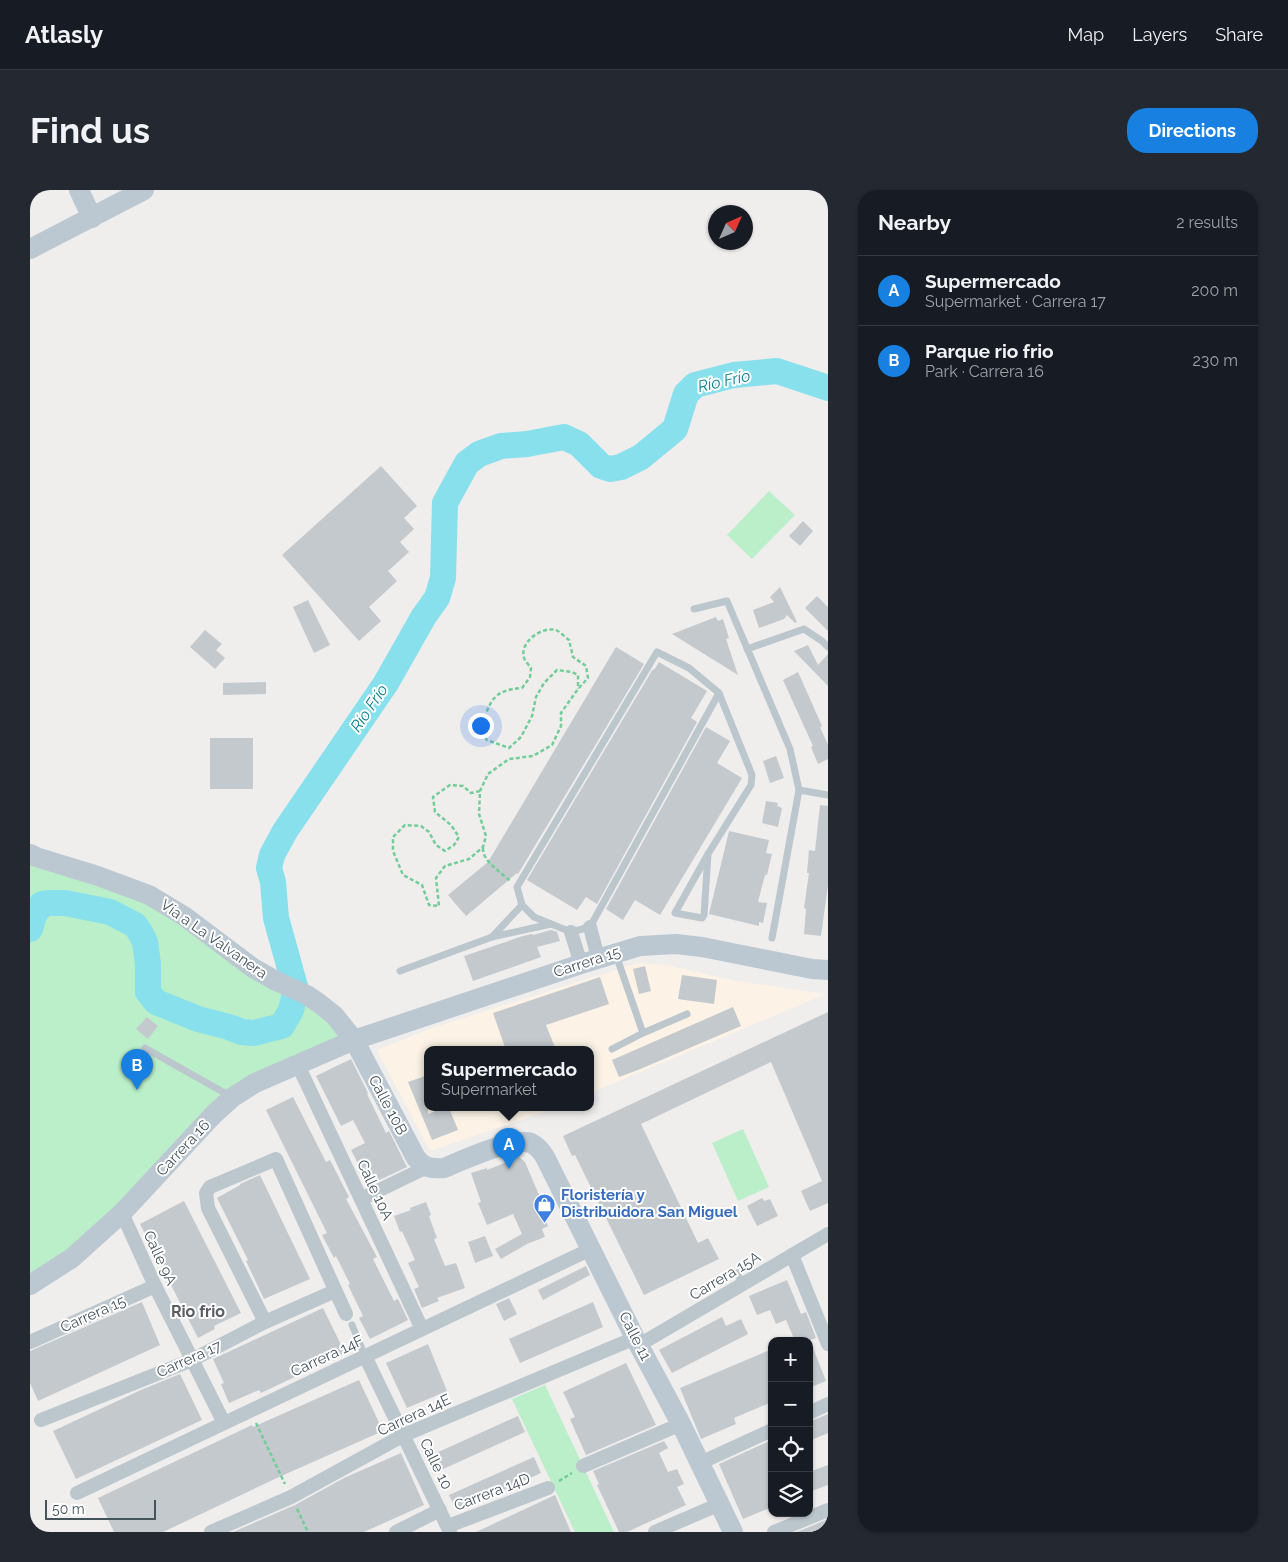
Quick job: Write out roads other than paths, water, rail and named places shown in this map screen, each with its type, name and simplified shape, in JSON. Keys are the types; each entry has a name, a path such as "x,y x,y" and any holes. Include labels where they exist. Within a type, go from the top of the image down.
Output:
{"street":[{"path":"79,190 92,218"},
{"path":"30,249 144,190"},
{"name":"Vía a La Valvanera","path":"30,854 149,895 184,916 253,968 276,982 307,995 334,1015 354,1040"},
{"path":"590,926 598,958"},
{"path":"571,932 598,958"},
{"name":"Carrera 15","path":"354,1040 598,958 640,946 676,944 702,947 828,970"},
{"name":"Carrera 16","path":"30,1285 72,1258 122,1213 214,1114 233,1097 255,1083 354,1040"},
{"name":"Calle 10B","path":"354,1040 416,1158 427,1167"},
{"name":"Calle 10A","path":"298,1065 422,1329"},
{"name":"Calle 11","path":"427,1167 434,1169 444,1168 517,1142 532,1143 538,1148 545,1157 734,1532"},
{"path":"265,1322 208,1208 206,1193 210,1187 276,1159 349,1320"},
{"path":"361,1199 427,1167"},
{"name":"Calle 9A","path":"122,1213 155,1286 224,1423"},
{"name":"Carrera 15A","path":"637,1342 740,1279 792,1255 828,1234"},
{"name":"Carrera 14F","path":"77,1493 591,1249"},
{"path":"792,1255 828,1344"},
{"name":"Carrera 15","path":"30,1342 155,1286"},
{"name":"Carrera 17","path":"41,1420 192,1360 265,1322 335,1291"},
{"name":"Carrera 14E","path":"211,1532 291,1497 404,1435 637,1342"},
{"name":"Calle 10","path":"365,1356 449,1529"},
{"path":"813,1411 828,1404"},
{"path":"584,1466 681,1424"},
{"path":"700,1463 768,1432"},
{"name":"Carrera 14D","path":"449,1529 548,1488"},
{"path":"655,1532 720,1504"},
{"name":"Carrera 14D","path":"396,1532 440,1510"},
{"path":"774,1532 828,1510"}],"lane":[{"path":"694,609 727,601 790,749 799,790 772,938"},
{"path":"747,649 804,629 828,647"},
{"path":"708,854 704,915 702,918 675,912 708,854 751,785 752,775 719,693 689,668 657,652 517,887 522,905 534,916 571,932 590,926 719,693"},
{"path":"799,790 828,795"},
{"path":"492,937 522,905"},
{"path":"400,971 492,937 551,924"},
{"path":"598,958 643,1033"},
{"path":"612,1049 686,1014"},
{"path":"145,1048 233,1097"},
{"path":"349,1320 365,1356"}],"waterway":[{"name":"Río Frío","path":"30,929 34,915 42,904 65,903 110,912 135,925 140,932 145,942 148,964 148,992 156,1002 198,1019 242,1032 254,1033 282,1026 291,1010 296,990 276,918 273,882 269,868 272,855 285,831 386,683 424,616 437,598 443,578 445,503 467,463 479,454 501,446 527,444 564,437 579,444 601,466 610,469 621,467 641,457 675,429 686,394 695,385 734,375 777,371 828,388"}],"place":[{"name":"Parque rio frio","path":"137,1090"},
{"name":"Supermercado","path":"509,1169"},
{"name":"Floristería y Distribuidora San Miguel","path":"545,1223"}],"district":[{"name":"Rio frio","path":"198,1311"}]}
